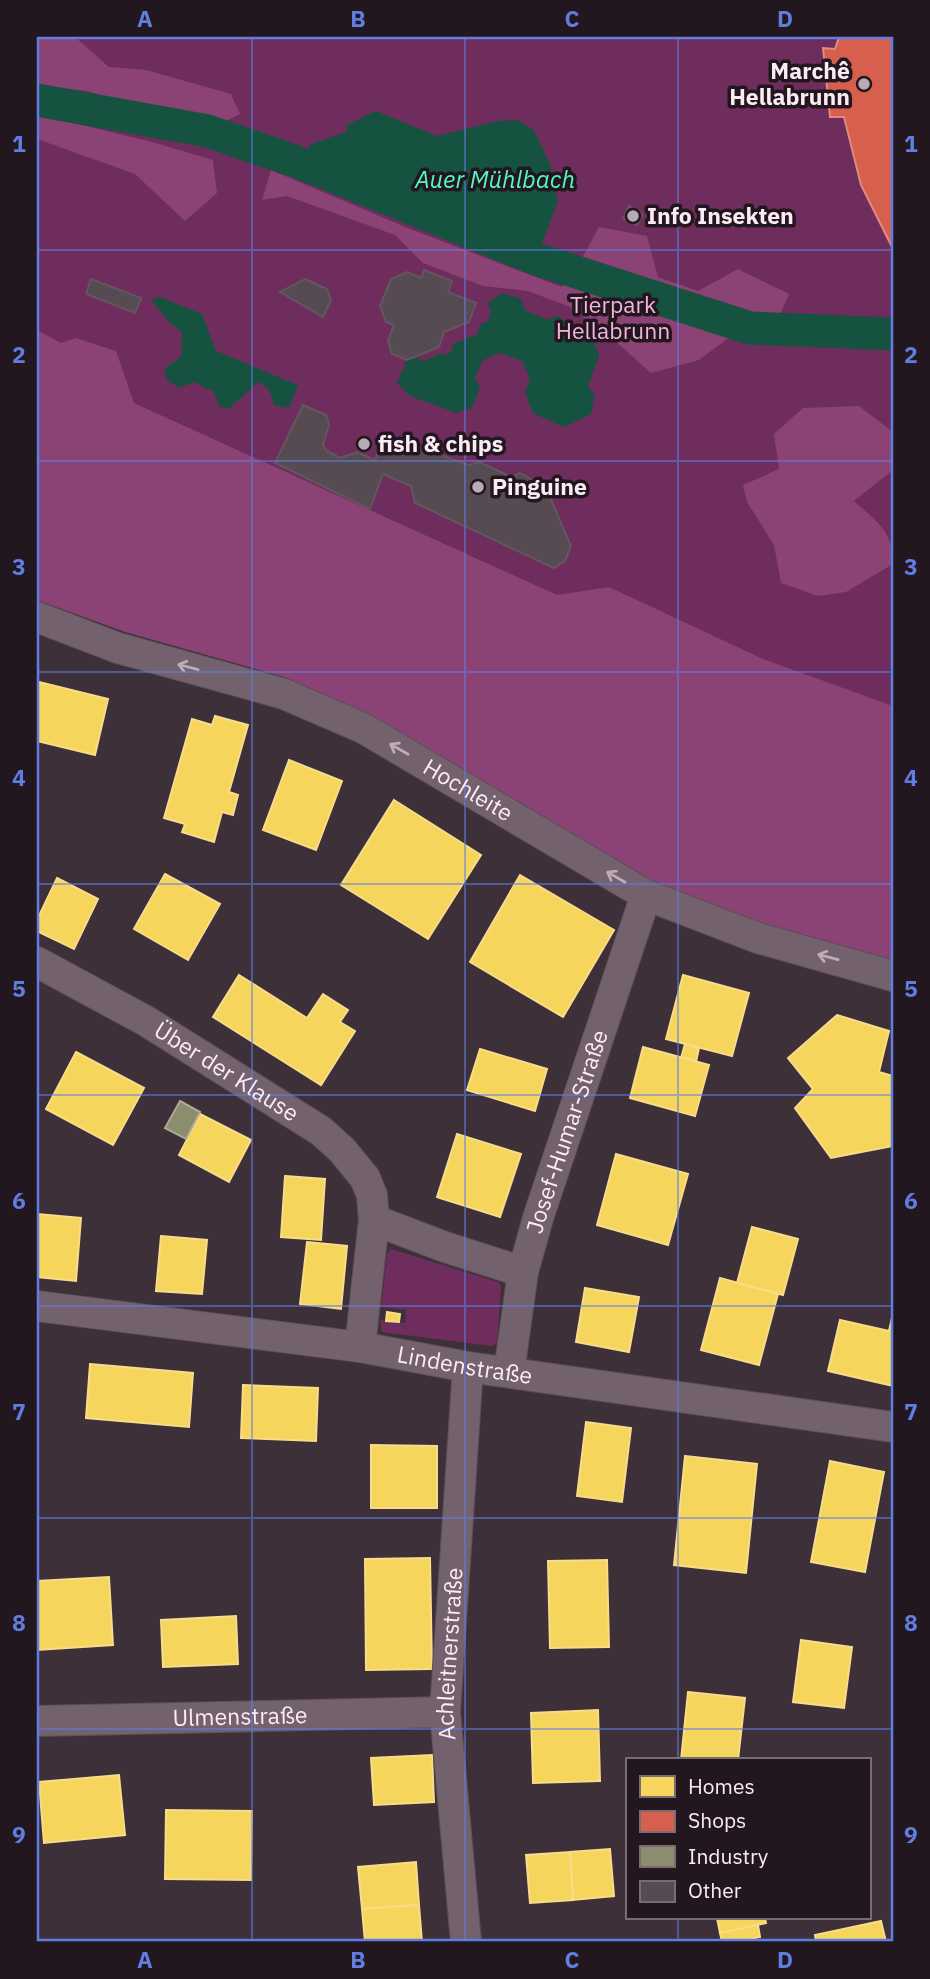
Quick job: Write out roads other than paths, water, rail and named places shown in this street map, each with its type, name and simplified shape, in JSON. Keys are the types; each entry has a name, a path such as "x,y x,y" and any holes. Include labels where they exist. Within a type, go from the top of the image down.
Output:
{"street":[{"name":"Hochleite","path":"37,617 118,648 284,694 363,728 646,895 758,938 893,976"},
{"name":"Josef-Humar-Straße","path":"509,1372 523,1272 538,1218 646,895"},
{"name":"Über der Klause","path":"37,962 146,1021 321,1131 342,1150 365,1178 372,1195 374,1220 360,1348"},
{"path":"374,1220 523,1272"},
{"name":"Lindenstraße","path":"37,1306 360,1348 468,1367 893,1427"},
{"name":"Achleitnerstraße","path":"467,1942 444,1712 468,1367"},
{"name":"Ulmenstraße","path":"37,1721 444,1712"}],"water":[{"name":"Auer Mühlbach","path":"376,111 437,136 498,121 517,120 534,130 550,164 558,201 536,259 303,164 311,144 346,132 347,125"},
{"path":"502,293 520,298 526,311 548,320 556,316 591,332 599,356 588,387 595,395 591,414 564,427 533,413 525,392 530,379 522,361 500,353 483,360 475,377 480,387 472,408 456,413 410,396 397,383 407,360 414,357 424,361 441,353 446,355 451,352 453,344 477,334 481,324 488,321 491,312 488,303"},
{"path":"160,297 202,314 216,351 298,385 289,408 274,405 269,389 258,382 229,409 219,406 214,392 194,382 179,388 167,380 164,369 181,357 182,332 169,322 151,300"}],"waterway":[{"name":"Auer Mühlbach","path":"37,100 208,131 303,164 536,259 750,328 893,334"}],"place":[{"name":"Marchê Hellabrunn","path":"864,84"},
{"name":"Info Insekten","path":"633,216"},
{"name":"fish & chips","path":"364,444"},
{"name":"Pinguine","path":"478,487"}],"park label":[{"name":"Tierpark Hellabrunn","path":"613,318"}]}
